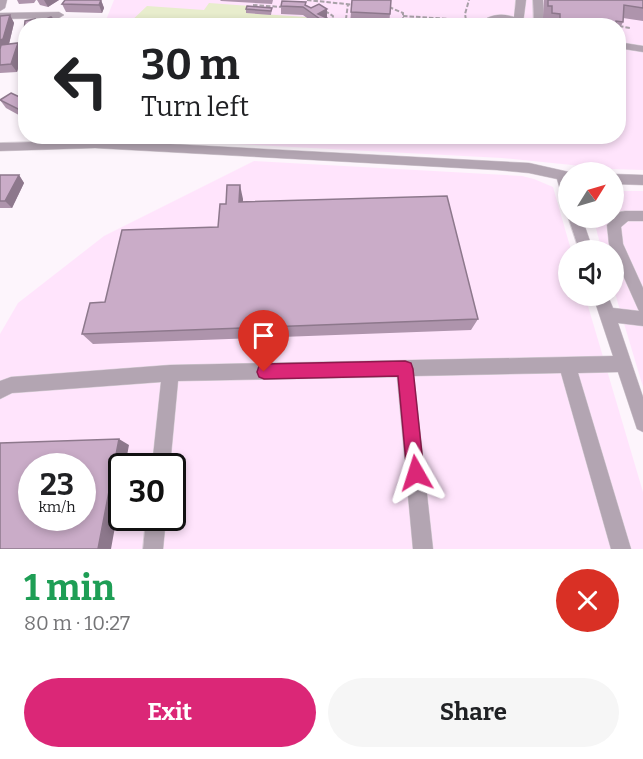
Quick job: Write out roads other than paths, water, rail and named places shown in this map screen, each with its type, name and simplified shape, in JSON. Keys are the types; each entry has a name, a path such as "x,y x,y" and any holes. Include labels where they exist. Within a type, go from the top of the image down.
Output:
{"street":[{"path":"0,8 2,0"},
{"path":"520,18 521,0"},
{"path":"538,0 539,18"},
{"path":"0,16 59,15"},
{"path":"626,46 643,49"},
{"path":"626,57 643,59"},
{"path":"0,147 57,144"},
{"path":"97,144 497,165 529,168 558,175"},
{"path":"624,179 643,180"},
{"path":"643,216 625,216 614,225 616,244 643,306"},
{"path":"605,306 643,423"},
{"path":"608,315 643,319"},
{"path":"0,390 11,385 170,373 624,364"},
{"path":"567,366 621,549"},
{"path":"405,369 423,549"},
{"path":"162,453 170,373"},
{"path":"153,549 155,531"}]}
